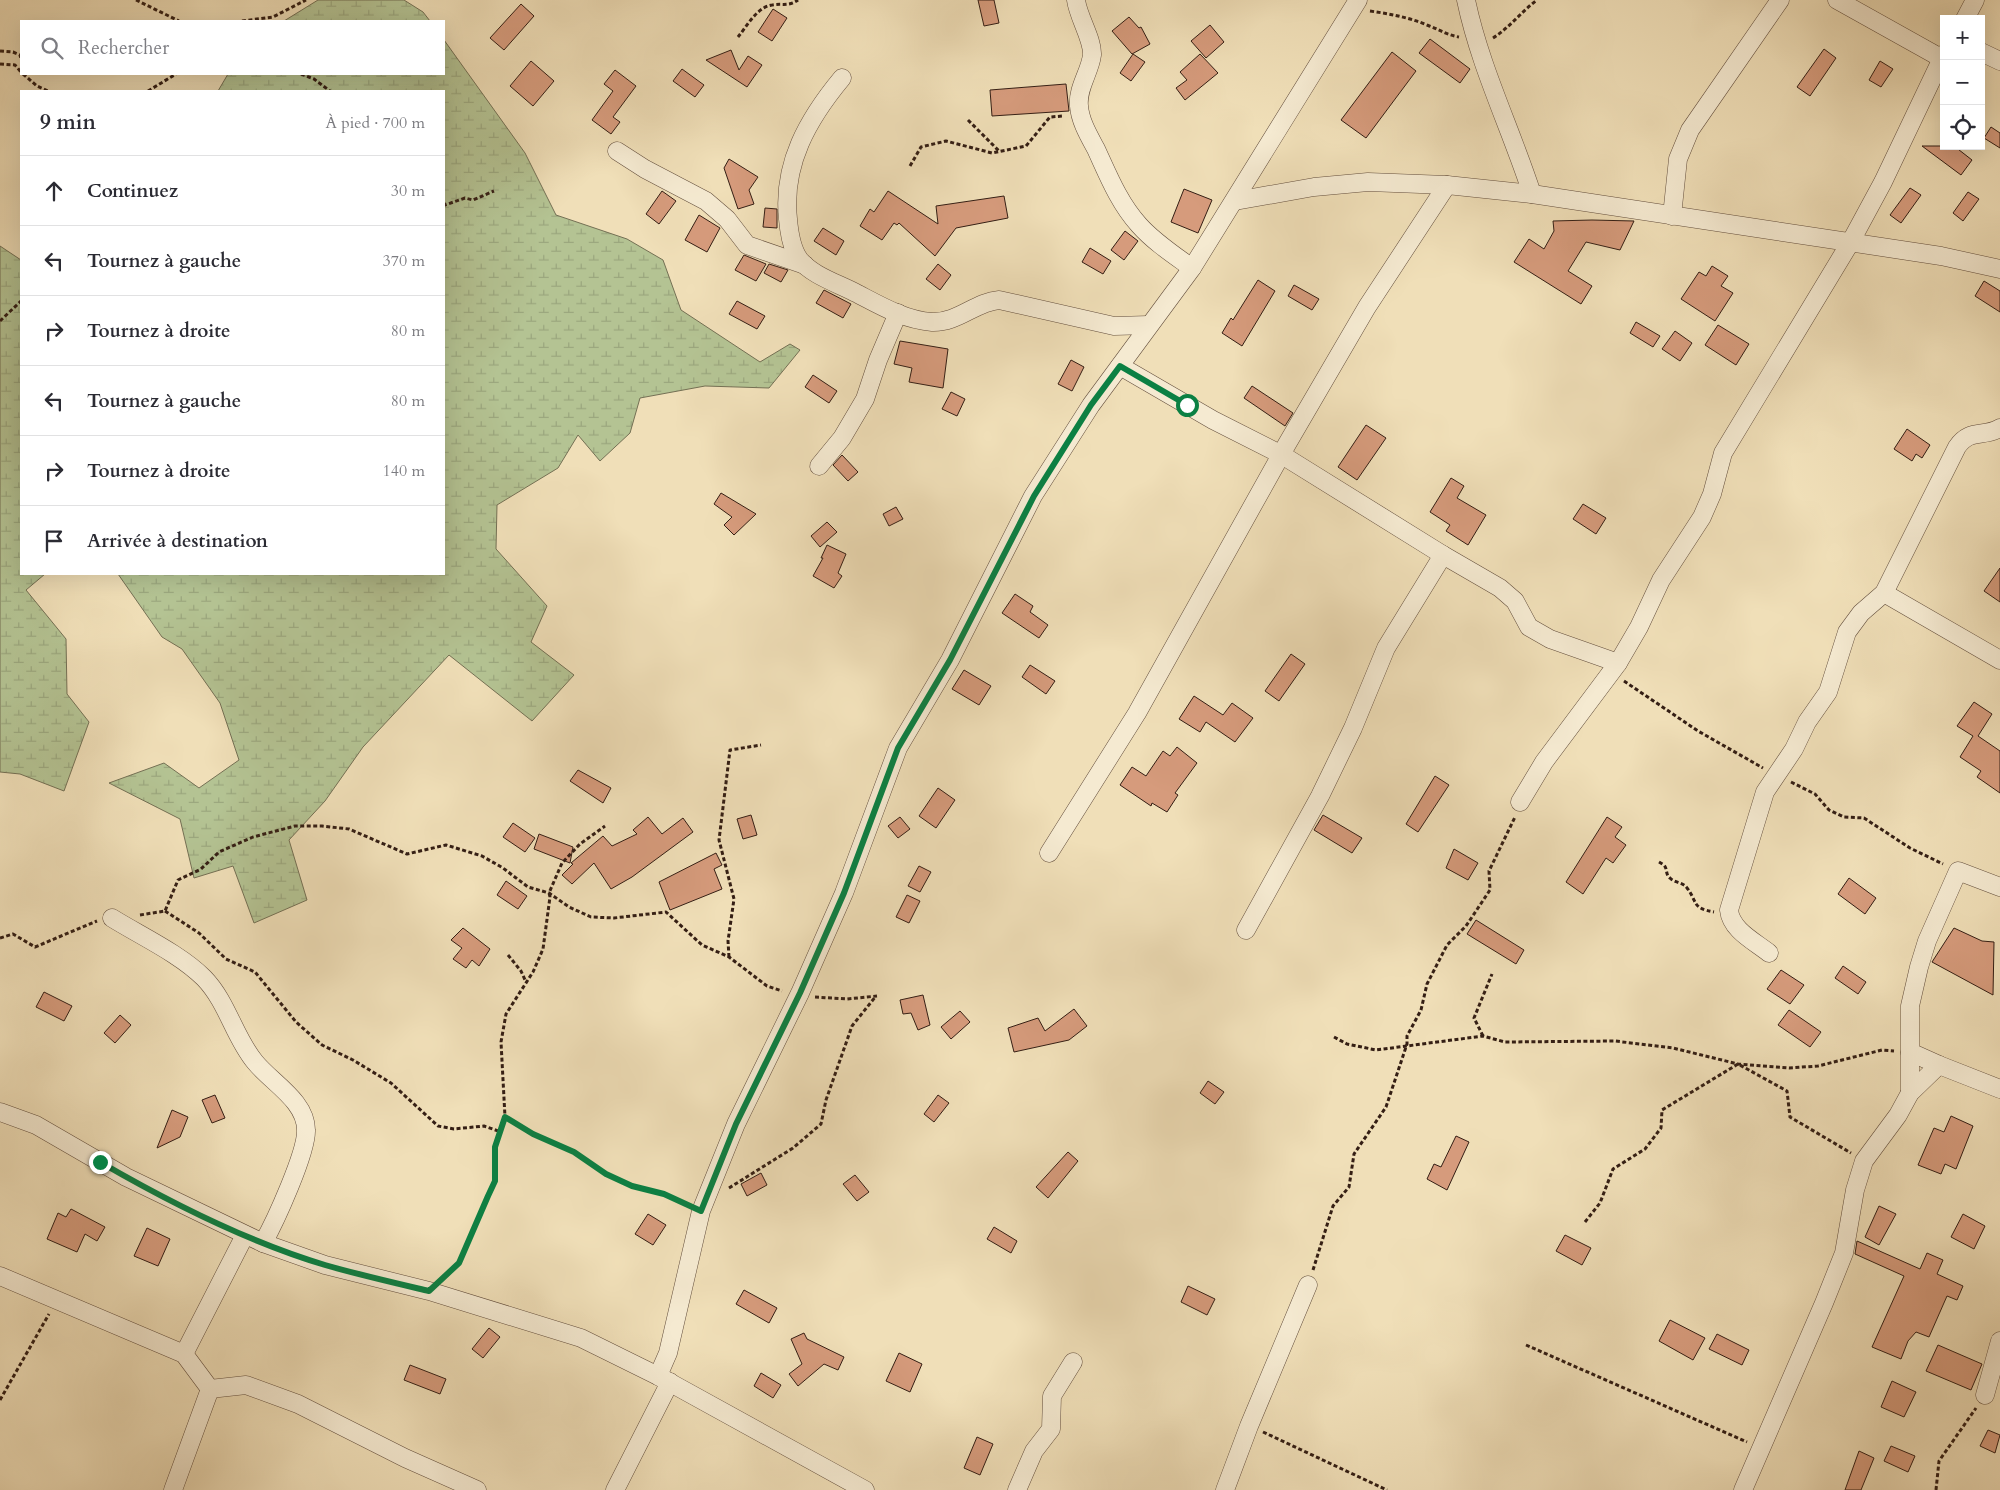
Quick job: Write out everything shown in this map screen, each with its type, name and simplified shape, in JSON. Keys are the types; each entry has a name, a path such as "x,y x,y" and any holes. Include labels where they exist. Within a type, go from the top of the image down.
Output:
{"street":[{"path":"1076,0 1077,11 1091,45 1092,55 1080,92 1079,106 1081,116 1112,184 1128,212 1146,231 1192,268"},
{"path":"1466,0 1475,40 1518,151 1532,194"},
{"path":"1672,216 1678,159 1690,130 1780,0"},
{"path":"1837,0 1940,55"},
{"path":"1967,15 1975,0"},
{"path":"615,1490 664,1379 668,1352 701,1211 736,1124 800,993 859,856 898,748 950,660 1034,496 1091,405 1192,268 1355,4"},
{"path":"1985,54 2000,61"},
{"path":"1520,802 1544,762 1615,668 1639,627 1661,580 1702,517 1712,494 1723,453 1850,243 1883,182 1940,60"},
{"path":"805,265 796,254 789,228 787,203 789,173 807,126 842,78"},
{"path":"617,151 645,170 706,201 727,219 747,245 805,265 898,313 918,320 938,322 956,318 985,303 999,300 1114,326 1149,326"},
{"path":"1235,201 1314,187 1368,182 1447,186 1532,194 1941,256 2000,269"},
{"path":"1049,852 1137,713 1367,307 1447,186"},
{"path":"819,466 842,438 865,399 878,360 898,313"},
{"path":"1120,366 1213,420 1282,455 1443,555 1500,588 1515,601 1529,627 1550,639 1615,668"},
{"path":"1769,952 1735,926 1730,918 1729,910 1761,801 1768,785 1828,692 1847,632 1861,613 1884,593 1961,441 1970,435 1992,432 2000,428"},
{"path":"1246,930 1320,796 1353,728 1386,648 1443,555"},
{"path":"1884,593 2000,660"},
{"path":"1910,1093 1910,1006 1927,941 1958,871 2000,887"},
{"path":"112,918 188,965 204,978 222,1002 253,1060 300,1108 305,1119 307,1132 302,1151 274,1224 263,1243"},
{"path":"1910,1052 2000,1089"},
{"path":"1743,1490 1824,1304 1844,1253 1856,1190 1864,1162 1898,1115 1910,1093 1939,1065"},
{"path":"0,1112 36,1125 126,1177 263,1243 325,1265 429,1291 582,1338 664,1379 865,1490"},
{"path":"184,1354 245,1235"},
{"path":"0,1276 184,1354 210,1389"},
{"path":"1225,1490 1249,1426 1308,1285"},
{"path":"1985,1395 2000,1341"},
{"path":"1017,1490 1017,1484 1034,1451 1052,1429 1052,1396 1073,1362"},
{"path":"210,1389 246,1385 298,1404 405,1458 477,1490"},
{"path":"173,1490 210,1389"}],"path":[{"path":"136,0 177,20"},
{"path":"250,20 273,17 306,0"},
{"path":"738,37 762,9 771,5 790,5 798,0"},
{"path":"1355,4 1399,15 1428,25 1446,34 1475,40 1503,32 1520,13 1537,0"},
{"path":"0,51 13,52 20,55"},
{"path":"0,64 15,66 20,70"},
{"path":"25,75 47,90"},
{"path":"150,90 174,75"},
{"path":"304,75 314,79 329,90"},
{"path":"910,166 920,147 946,141 992,153 1026,146 1050,117 1081,116"},
{"path":"968,120 999,151"},
{"path":"445,204 465,198 473,200 494,190"},
{"path":"0,320 20,302"},
{"path":"1615,668 1698,731 1776,775 1815,794 1829,810 1844,817 1864,818 1910,848 1958,871"},
{"path":"729,956 728,941 734,899 719,840 726,772 730,750 762,745"},
{"path":"1308,1285 1333,1206 1349,1187 1354,1154 1386,1107 1407,1044 1407,1036 1421,1010 1427,984 1447,945 1466,926 1490,890 1489,871 1510,829 1520,802"},
{"path":"165,911 178,880 200,869 219,852 253,837 295,826 349,828 407,854 446,845 482,856 503,868 528,887 549,893 569,907 591,917 614,918 666,912 702,945 729,956 767,986 784,992 800,993 823,999 877,996 852,1026 826,1100 821,1124 793,1148 725,1190"},
{"path":"429,1291 459,1263 495,1181 495,1147 505,1117 501,1042 506,1014 526,983 543,949 549,893 562,863 580,844 605,826"},
{"path":"1659,862 1664,865 1666,873 1671,879 1684,884 1689,889 1690,896 1703,910 1719,913 1729,910"},
{"path":"138,915 165,911 199,934 226,960 255,972 296,1022 322,1045 391,1082 438,1126 454,1129 484,1126 501,1132"},
{"path":"0,938 13,934 35,947 93,922 112,918"},
{"path":"508,955 521,971 526,983"},
{"path":"1483,1036 1474,1018 1492,974"},
{"path":"1334,1037 1347,1044 1376,1050 1407,1044 1483,1036 1505,1042 1615,1041 1673,1048 1738,1064 1789,1068 1818,1066 1882,1050 1910,1052"},
{"path":"1738,1064 1787,1091 1790,1117 1864,1162"},
{"path":"1585,1222 1600,1203 1613,1169 1645,1149 1661,1128 1662,1110 1738,1064"},
{"path":"505,1117 533,1134 574,1152 615,1178 632,1186 664,1194 701,1211"},
{"path":"0,1400 57,1301"},
{"path":"1526,1345 1761,1448"},
{"path":"1936,1490 1939,1461 1985,1395"},
{"path":"1249,1426 1387,1490"}],"green space":[{"path":"318,0 404,0 423,12 429,20 286,20"},
{"path":"445,41 525,153 556,215 627,239 663,260 681,310 760,362 790,344 800,350 769,388 705,386 640,398 630,433 600,461 578,435 558,468 497,505 496,549 547,606 531,642 574,675 532,721 449,655 363,747 325,801 289,840 307,900 254,923 233,866 194,878 180,819 109,783 164,763 199,788 239,760 220,703 182,649 162,637 119,575 445,575 445,90 219,90 227,75 445,75"},
{"path":"0,246 20,259 20,575 44,575 26,590 66,639 67,694 89,722 64,791 20,774 0,772"}],"building":[{"path":"978,0 994,0 999,23 984,26"},
{"path":"521,4 534,16 504,50 490,38"},
{"path":"773,9 787,18 772,41 758,32"},
{"path":"1129,17 1139,28 1141,27 1150,44 1132,54 1112,31"},
{"path":"1210,25 1224,42 1206,58 1191,41"},
{"path":"1430,39 1470,69 1460,83 1419,53"},
{"path":"1824,49 1836,58 1810,96 1797,87"},
{"path":"731,50 739,70 748,56 762,65 747,87 706,60"},
{"path":"1392,52 1416,71 1366,138 1341,120"},
{"path":"1133,54 1145,62 1131,81 1120,73"},
{"path":"1200,54 1218,73 1185,100 1176,88 1187,80 1180,72"},
{"path":"531,61 554,81 533,106 510,86"},
{"path":"1880,61 1893,69 1881,87 1869,80"},
{"path":"682,69 704,85 695,97 673,81"},
{"path":"615,70 636,86 613,117 620,122 611,134 592,120 613,91 604,84"},
{"path":"1066,84 1069,111 992,116 990,90"},
{"path":"1991,127 2000,133 2000,148 1985,139"},
{"path":"1922,146 1940,146 1940,150 1959,150 1972,160 1961,175"},
{"path":"729,159 758,177 749,190 754,204 738,209 724,168"},
{"path":"1910,188 1921,195 1901,223 1890,215"},
{"path":"1184,189 1212,200 1198,233 1171,222"},
{"path":"662,191 676,201 659,224 646,214"},
{"path":"888,191 938,224 936,206 1004,196 1008,218 956,228 935,256 899,223 897,225 894,223 882,240 860,226 870,209 874,212"},
{"path":"1968,192 1979,199 1963,221 1953,213"},
{"path":"765,208 777,209 777,228 763,227"},
{"path":"699,215 720,228 707,252 685,240"},
{"path":"1553,221 1634,221 1620,250 1586,242 1568,271 1592,286 1581,304 1514,262 1529,239 1544,249 1554,231"},
{"path":"823,228 844,241 836,255 814,241"},
{"path":"1125,231 1138,241 1124,260 1111,250"},
{"path":"1090,248 1111,261 1103,274 1082,262"},
{"path":"744,255 766,264 756,281 735,270"},
{"path":"769,264 788,270 781,282 764,273"},
{"path":"938,264 951,275 940,290 926,279"},
{"path":"1712,266 1728,276 1721,286 1733,293 1715,321 1681,299 1699,272 1706,276"},
{"path":"1258,280 1275,291 1242,346 1222,333 1231,318 1233,320"},
{"path":"1984,281 2000,291 2000,312 1975,296"},
{"path":"1294,285 1319,299 1312,310 1288,296"},
{"path":"824,290 851,304 843,318 816,303"},
{"path":"737,301 765,316 757,329 729,314"},
{"path":"1636,322 1660,336 1653,347 1630,333"},
{"path":"1718,325 1749,344 1736,365 1705,345"},
{"path":"1675,331 1692,343 1680,361 1662,349"},
{"path":"900,341 948,349 943,388 909,382 912,368 894,364"},
{"path":"1071,360 1084,367 1072,391 1058,384"},
{"path":"813,375 837,391 829,403 805,387"},
{"path":"1252,386 1293,413 1285,426 1244,398"},
{"path":"951,392 965,399 957,416 942,409"},
{"path":"1366,425 1386,438 1357,480 1338,467"},
{"path":"1907,429 1930,445 1922,458 1916,454 1912,461 1894,449"},
{"path":"842,455 858,472 848,481 833,465"},
{"path":"1451,478 1464,486 1457,498 1486,515 1468,545 1446,531 1450,525 1430,512"},
{"path":"721,493 756,514 734,535 724,525 732,517 714,504"},
{"path":"1583,504 1606,518 1596,534 1573,519"},
{"path":"896,507 903,519 889,526 883,514"},
{"path":"827,522 837,532 820,547 811,536"},
{"path":"827,545 846,554 838,573 842,576 834,588 813,576 823,558 821,558"},
{"path":"2000,568 2000,602 1984,591"},
{"path":"1015,594 1033,606 1030,612 1048,625 1039,638 1002,613"},
{"path":"1291,654 1305,664 1279,701 1265,691"},
{"path":"1030,665 1055,681 1046,694 1022,677"},
{"path":"964,670 991,686 979,705 952,689"},
{"path":"1194,696 1223,715 1232,703 1253,718 1235,742 1206,722 1200,732 1179,719"},
{"path":"1974,702 1992,714 1978,736 2000,751 2000,793 1977,777 1981,771 1960,757 1973,736 1957,726"},
{"path":"1177,747 1197,763 1175,793 1178,795 1167,812 1152,803 1151,806 1120,785 1132,767 1146,776 1163,751 1170,756"},
{"path":"578,770 611,788 603,803 570,781"},
{"path":"1435,776 1449,785 1418,832 1406,824"},
{"path":"938,788 955,800 936,828 919,816"},
{"path":"751,815 757,835 743,839 737,819"},
{"path":"1323,815 1362,838 1352,853 1314,830"},
{"path":"648,817 662,834 683,818 693,832 632,877 611,889 594,863 572,884 562,875 573,864 571,863 603,836 612,846 637,834 633,830"},
{"path":"900,817 910,829 898,838 888,826"},
{"path":"1607,817 1622,827 1615,837 1626,845 1613,863 1606,858 1583,894 1566,882"},
{"path":"513,823 535,838 525,852 503,837"},
{"path":"539,834 573,847 570,863 534,849"},
{"path":"1454,849 1478,863 1468,880 1446,868"},
{"path":"716,853 722,865 714,869 722,889 670,910 659,882"},
{"path":"919,866 931,872 920,892 908,886"},
{"path":"1849,878 1876,898 1865,914 1838,894"},
{"path":"506,881 527,896 518,909 497,895"},
{"path":"907,895 920,901 909,923 896,917"},
{"path":"1476,920 1524,950 1516,964 1467,934"},
{"path":"463,928 490,949 479,966 472,960 466,968 453,959 462,948 451,940"},
{"path":"1954,928 1982,941 1994,942 1993,995 1932,962"},
{"path":"1843,966 1866,982 1858,994 1835,978"},
{"path":"1781,970 1804,985 1790,1004 1767,989"},
{"path":"44,992 72,1006 64,1021 36,1007"},
{"path":"923,995 930,1025 918,1030 911,1013 903,1014 900,1000"},
{"path":"1074,1009 1087,1026 1069,1040 1014,1052 1008,1028 1038,1018 1045,1031"},
{"path":"1789,1010 1821,1032 1810,1047 1778,1025"},
{"path":"960,1011 970,1022 951,1039 941,1027"},
{"path":"120,1015 131,1025 115,1043 104,1033"},
{"path":"1208,1081 1224,1092 1215,1104 1200,1093"},
{"path":"215,1095 225,1118 212,1123 202,1100"},
{"path":"938,1095 949,1103 934,1122 924,1114"},
{"path":"172,1110 188,1117 180,1137 157,1148"},
{"path":"1951,1116 1973,1126 1956,1169 1945,1164 1941,1174 1918,1165 1934,1128 1944,1132"},
{"path":"1456,1136 1469,1142 1447,1190 1427,1179 1434,1164 1441,1167"},
{"path":"1068,1152 1078,1161 1048,1198 1036,1187"},
{"path":"761,1173 767,1185 747,1196 741,1184"},
{"path":"855,1175 869,1192 857,1201 843,1184"},
{"path":"1879,1206 1896,1214 1879,1245 1865,1237"},
{"path":"71,1209 105,1227 97,1241 85,1234 77,1252 47,1239 58,1213 66,1217"},
{"path":"648,1214 666,1225 653,1245 635,1234"},
{"path":"1963,1214 1985,1226 1974,1249 1951,1237"},
{"path":"994,1227 1017,1241 1011,1253 987,1239"},
{"path":"147,1228 170,1239 158,1266 134,1256"},
{"path":"1565,1235 1591,1248 1582,1265 1556,1251"},
{"path":"1857,1241 1920,1269 1927,1253 1943,1260 1937,1274 1963,1286 1957,1300 1947,1296 1929,1337 1916,1332 1908,1341 1901,1359 1872,1347 1904,1276 1855,1254"},
{"path":"1188,1286 1215,1299 1207,1315 1181,1302"},
{"path":"744,1290 777,1308 769,1323 736,1304"},
{"path":"1670,1320 1705,1338 1693,1360 1659,1341"},
{"path":"489,1328 500,1337 483,1358 472,1349"},
{"path":"804,1333 807,1339 844,1357 838,1370 824,1364 798,1386 789,1374 802,1364 791,1339"},
{"path":"1717,1334 1749,1350 1742,1365 1709,1349"},
{"path":"1938,1345 1982,1364 1971,1390 1926,1371"},
{"path":"899,1353 922,1364 910,1392 886,1381"},
{"path":"410,1365 446,1379 440,1394 404,1380"},
{"path":"761,1373 781,1385 773,1398 754,1386"},
{"path":"1892,1381 1916,1392 1904,1417 1881,1407"},
{"path":"1988,1430 2000,1435 1995,1453 1980,1446"},
{"path":"977,1437 993,1444 980,1475 964,1468"},
{"path":"1891,1446 1915,1456 1908,1472 1884,1461"},
{"path":"1859,1451 1874,1458 1861,1490 1845,1490"}],"route":[{"path":"100,1162 126,1177 263,1243 325,1265 429,1291 459,1263 474,1224 495,1181 495,1147 505,1117 533,1134 574,1152 606,1174 632,1186 664,1194 701,1211 736,1124 800,993 844,893 898,748 950,660 1010,538 1034,496 1091,405 1120,366 1187,405"}]}
